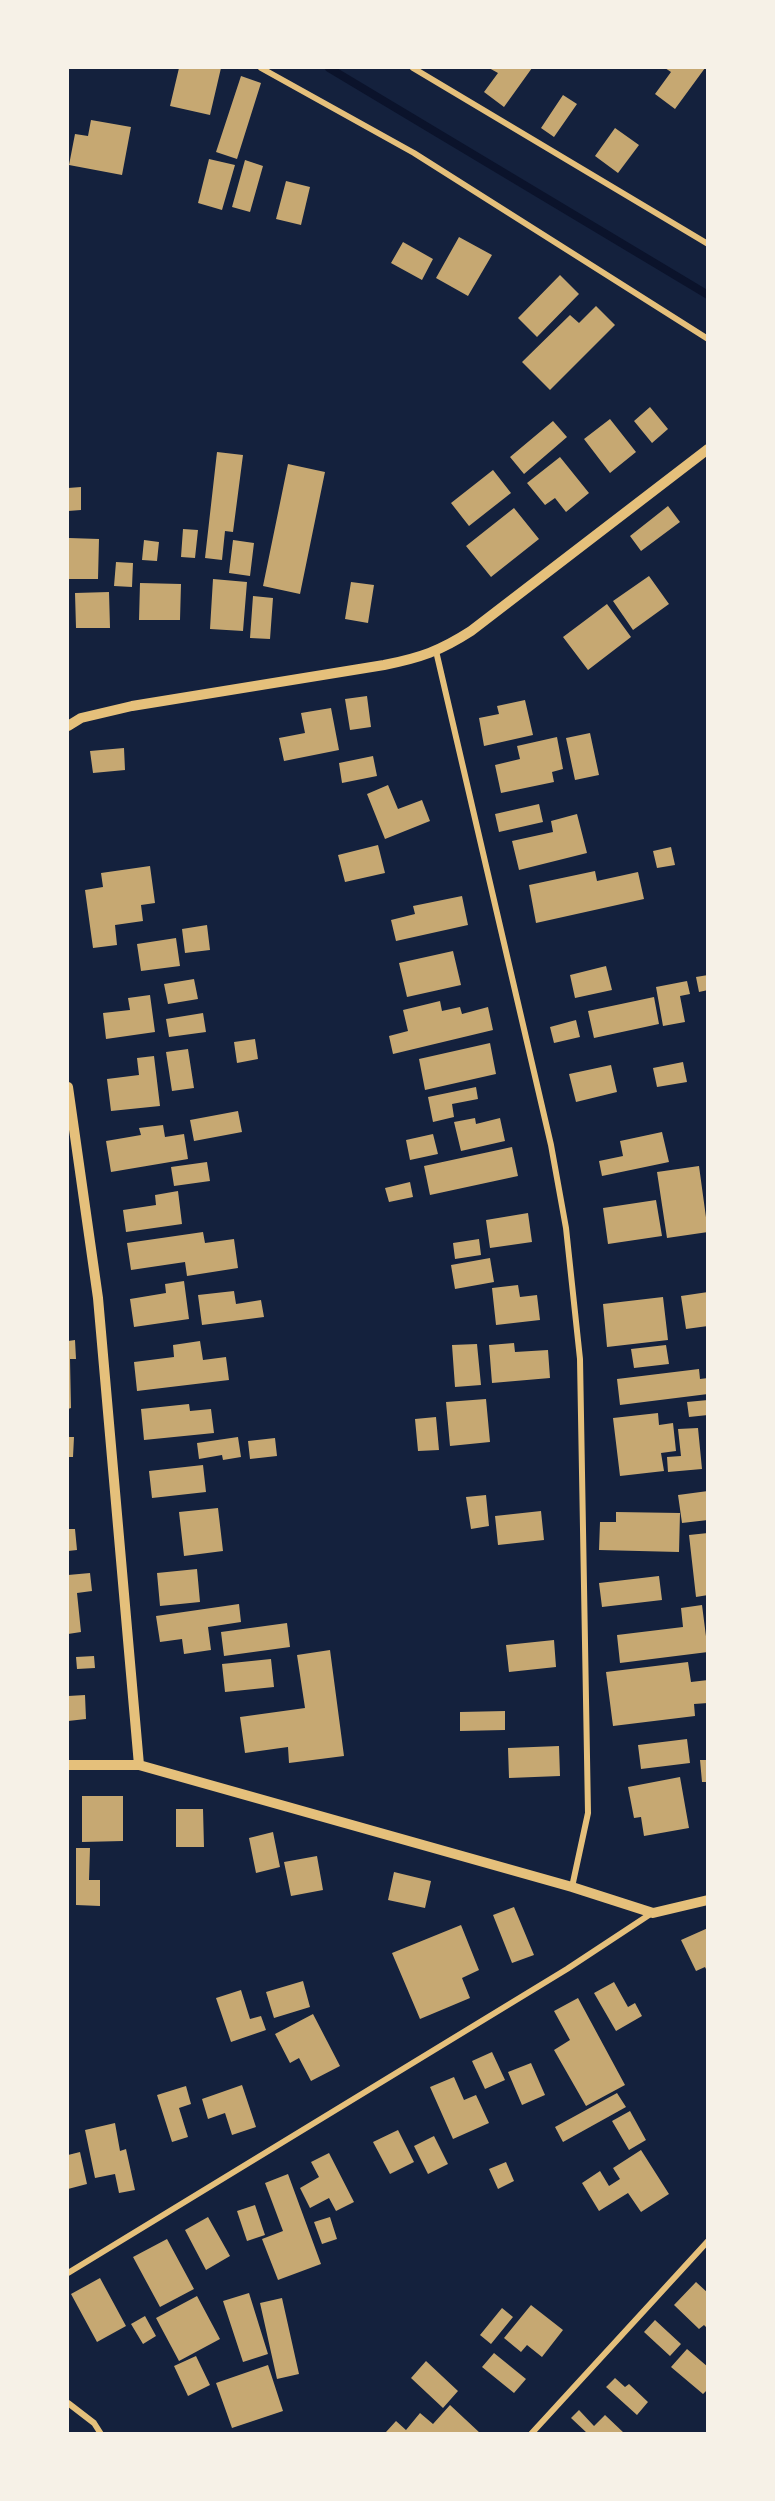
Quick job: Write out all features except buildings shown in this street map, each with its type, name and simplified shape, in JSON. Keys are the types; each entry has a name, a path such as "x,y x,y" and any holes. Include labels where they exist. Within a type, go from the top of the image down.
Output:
{"street":[{"path":"261,68 414,153 708,339"},
{"path":"413,68 708,244"},
{"path":"71,724 132,706 420,658 471,632 708,449"},
{"path":"436,651 536,1073 566,1228 573,1291 580,1359 588,1813 572,1887"},
{"path":"68,1087 98,1298 139,1766"},
{"path":"68,1765 139,1766 572,1887 653,1913"},
{"path":"68,2273 567,1970 653,1913 708,1900"},
{"path":"531,2433 708,2241"},
{"path":"68,2403 94,2423 101,2433"}],"waterway":[{"path":"329,68 708,295"}]}
